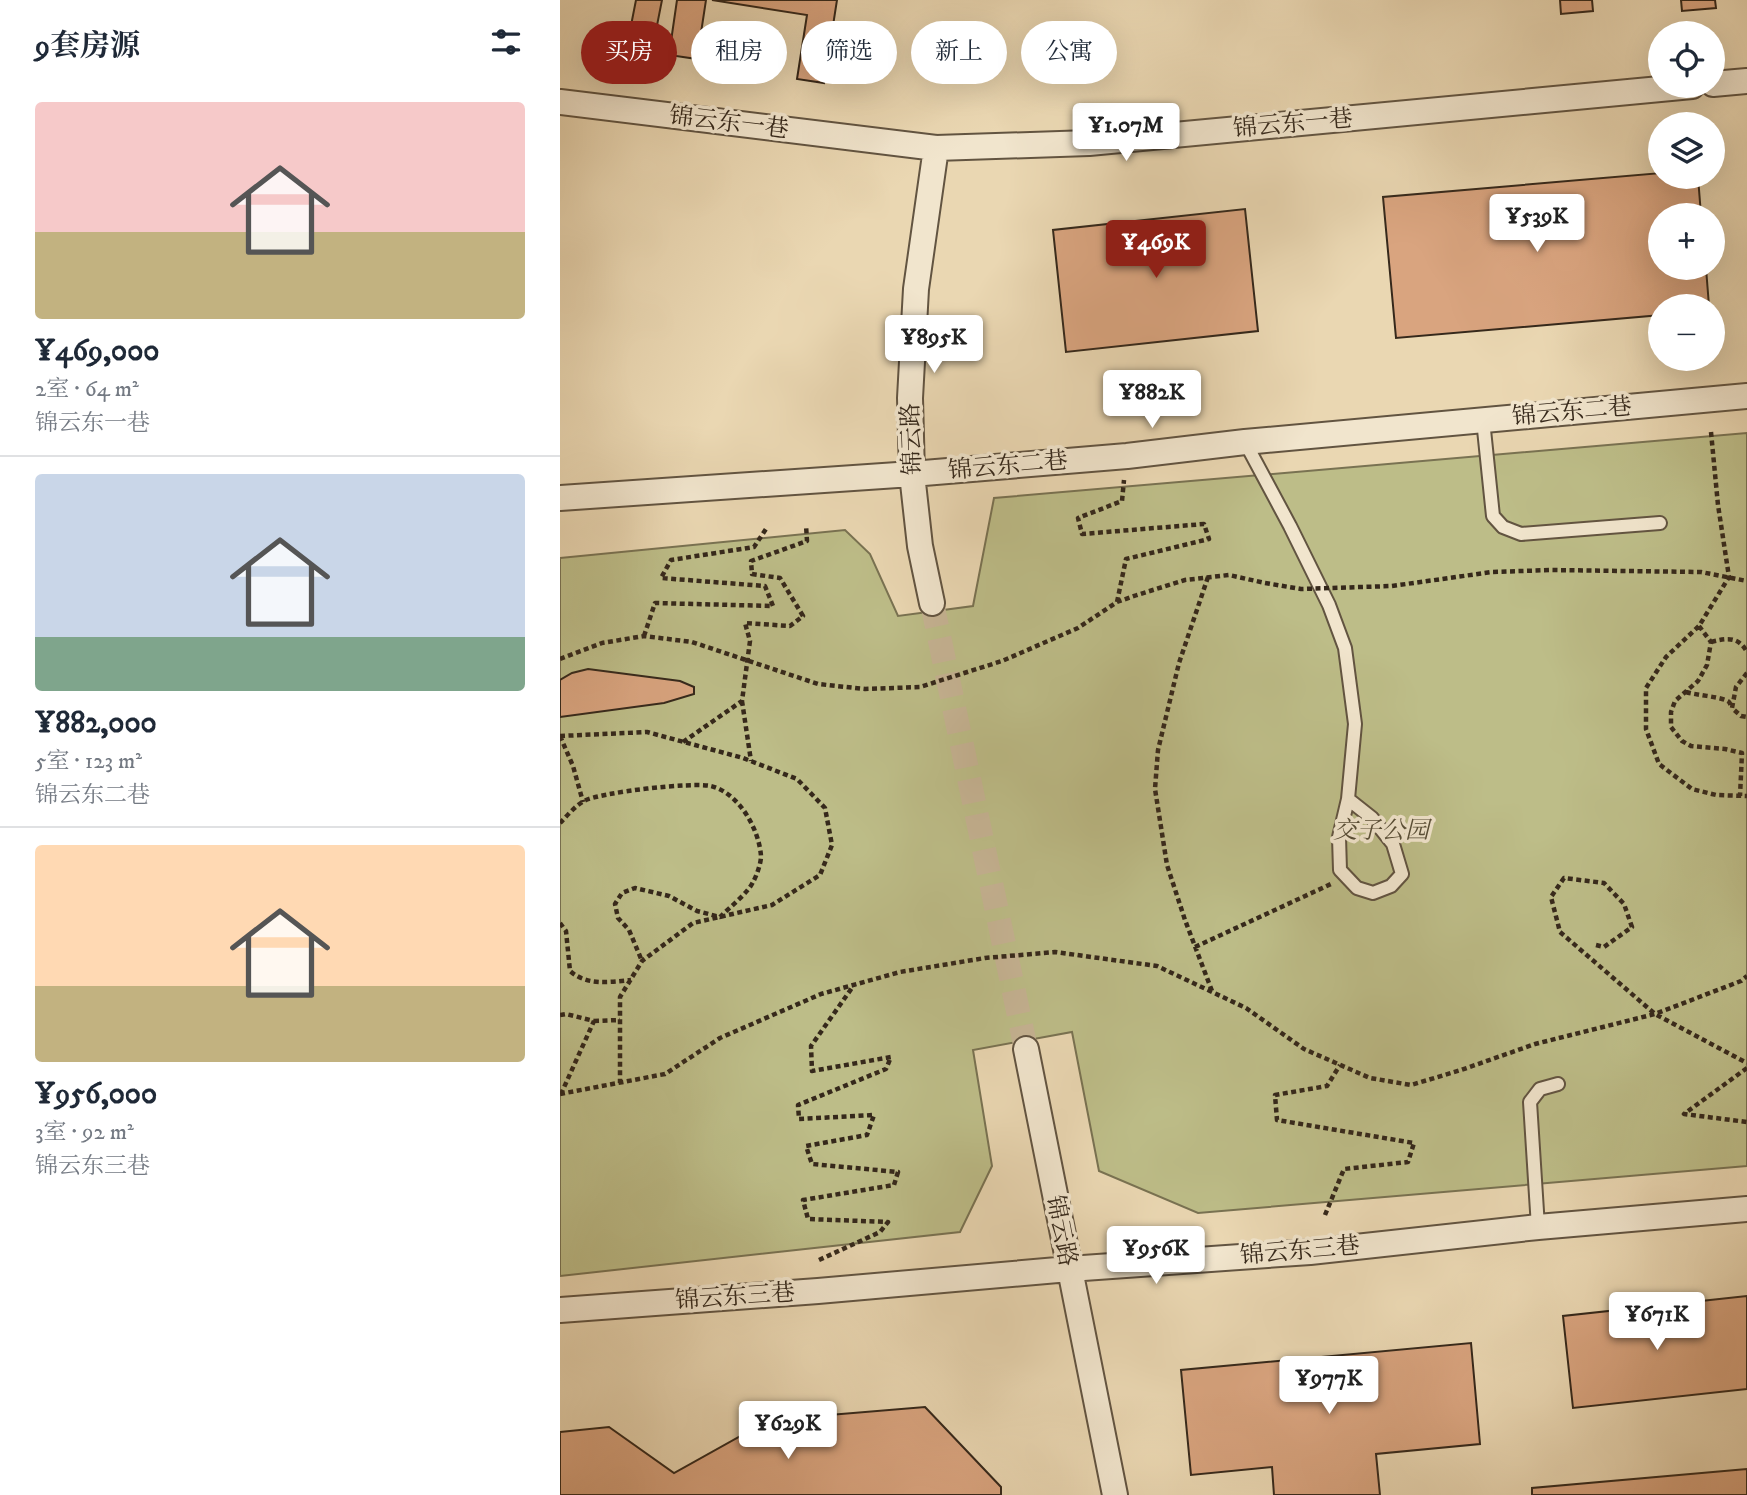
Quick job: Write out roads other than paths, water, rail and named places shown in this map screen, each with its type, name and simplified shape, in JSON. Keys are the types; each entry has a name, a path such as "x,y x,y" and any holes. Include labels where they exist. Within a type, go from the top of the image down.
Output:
{"street":[{"path":"1725,83 1747,80"},
{"name":"锦云东一巷","path":"560,102 936,148 1089,144 1648,90"},
{"name":"锦云路","path":"932,603 920,546 912,474 910,398 916,289 936,148"},
{"name":"锦云东二巷","path":"560,498 1127,456 1245,442 1747,396"},
{"name":"锦云路","path":"1026,1049 1115,1495"},
{"name":"锦云东三巷","path":"560,1310 1310,1252 1538,1227 1747,1209"}],"lane":[{"path":"1483,420 1493,516 1503,527 1521,534 1660,523"},
{"path":"1245,442 1329,605 1345,648 1355,724 1349,799 1339,837 1340,870 1357,888 1373,893 1391,886 1402,874 1393,844 1372,818 1349,799"},
{"path":"1538,1227 1530,1102 1540,1089 1558,1084"}],"tunnel":[{"path":"932,603 1026,1049"}],"park label":[{"name":"交子公园","path":"1381,831"}]}
